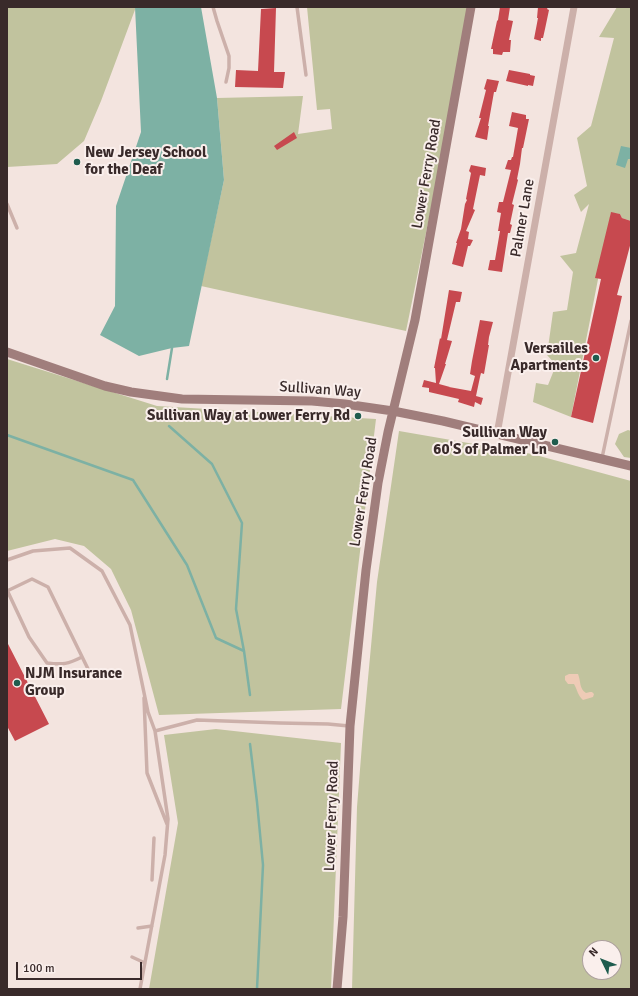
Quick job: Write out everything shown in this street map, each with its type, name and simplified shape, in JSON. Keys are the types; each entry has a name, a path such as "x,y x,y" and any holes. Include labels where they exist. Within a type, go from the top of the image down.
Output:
{"main road":[{"name":"Lower Ferry Road","path":"337,989 343,917 350,726 366,570 378,483 393,411 415,320 471,7"},
{"name":"Sullivan Way","path":"7,352 106,386 130,392 182,399 312,401 393,411 429,418 631,466"}],"street":[{"name":"Palmer Lane","path":"497,434 574,7"}],"lane":[{"path":"213,7 216,21 229,56 229,68 226,82"},
{"path":"298,7 306,76"},
{"path":"7,204 17,228"},
{"path":"602,459 631,321"},
{"path":"7,560 33,552 70,548 102,571 130,625 148,712 154,731 168,819 165,855 140,989"},
{"path":"82,657 73,662 62,664 47,663 29,637 7,590 32,579 48,587 89,671"},
{"path":"144,690 147,773 167,825"},
{"path":"154,731 197,720 350,726"},
{"path":"152,880 154,838"},
{"path":"138,928 152,926"},
{"path":"132,957 145,963"}],"green space":[{"path":"7,7 136,7 101,101 84,141 57,164 7,167"},
{"path":"307,7 472,7 406,331 201,286 224,180 217,98 303,96 298,134 332,129 330,109 317,110"},
{"path":"617,7 631,7 631,221 622,218 620,214 611,213 571,417 533,402 536,383 548,385 556,365 547,355 553,312 567,310 573,272 560,256 576,253 589,204 581,212 574,195 587,186 577,138 591,126 614,38 599,37"},
{"path":"7,359 157,406 376,419 341,709 159,715 131,610 111,569 84,546 55,539 7,551"},
{"path":"628,430 631,431 631,458 624,457 615,444 619,434"},
{"path":"399,431 532,454 631,481 631,989 352,989 357,807 377,582"},
{"path":"216,729 341,743 331,989 149,989 178,823 164,735"}],"sand":[{"path":"569,674 578,674 582,689 586,693 592,692 594,694 593,697 583,700 574,684 568,684 565,680 565,676"}],"water":[{"path":"135,7 201,7 217,98 224,180 189,346 172,348 139,356 100,335 115,306 116,206 141,132"},
{"path":"621,146 631,148 631,159 628,159 625,168 616,165"}],"building":[{"path":"500,7 510,7 508,20 513,21 509,40 511,40 510,52 503,52 502,55 493,54 493,49 491,49"},
{"path":"538,7 548,7 547,9 549,10 541,41 534,39 538,18"},
{"path":"276,8 274,72 285,72 283,88 235,87 236,70 258,71 261,9"},
{"path":"509,70 535,76 533,86 506,81"},
{"path":"487,79 499,81 496,92 494,92 487,140 475,137 481,118 479,118 486,90 484,89"},
{"path":"512,112 526,115 526,119 529,119 512,204 514,205 510,224 512,225 510,233 508,233 502,272 488,270 490,260 495,260 500,231 498,231 501,213 497,212 499,202 503,202 511,170 505,169 508,160 511,160 513,157 518,128 509,126"},
{"path":"294,132 297,138 277,150 274,146"},
{"path":"471,165 486,168 485,176 480,175 473,209 475,210 466,231 469,232 468,239 473,240 470,246 468,246 463,267 452,264 467,200 471,173 469,171"},
{"name":"Versailles Apartments","path":"611,212 620,214 622,218 631,221 631,242 617,295 622,296 593,423 571,417 601,279 595,278"},
{"path":"449,290 462,292 460,302 456,302 447,340 452,341 439,384 471,391 475,376 470,374 480,320 493,322 489,337 484,374 481,373 476,396 483,398 481,405 475,402 474,407 458,402 459,399 429,392 429,388 422,387 424,380 436,383 434,368 440,338 441,339"},
{"name":"NJM Insurance Group","path":"7,642 49,724 15,741 7,726"}],"waterway":[{"path":"167,379 172,348"},
{"path":"169,426 212,464 242,523 236,609 250,695"},
{"path":"7,435 133,480 187,565 216,638 244,651"},
{"path":"250,744 263,865 257,989"}],"place":[{"name":"New Jersey School for the Deaf","path":"77,162"},
{"name":"Versailles Apartments","path":"596,358"},
{"name":"Sullivan Way at Lower Ferry Rd","path":"358,416"},
{"name":"Sullivan Way 60'S of Palmer Ln","path":"555,442"},
{"name":"NJM Insurance Group","path":"17,683"}]}
